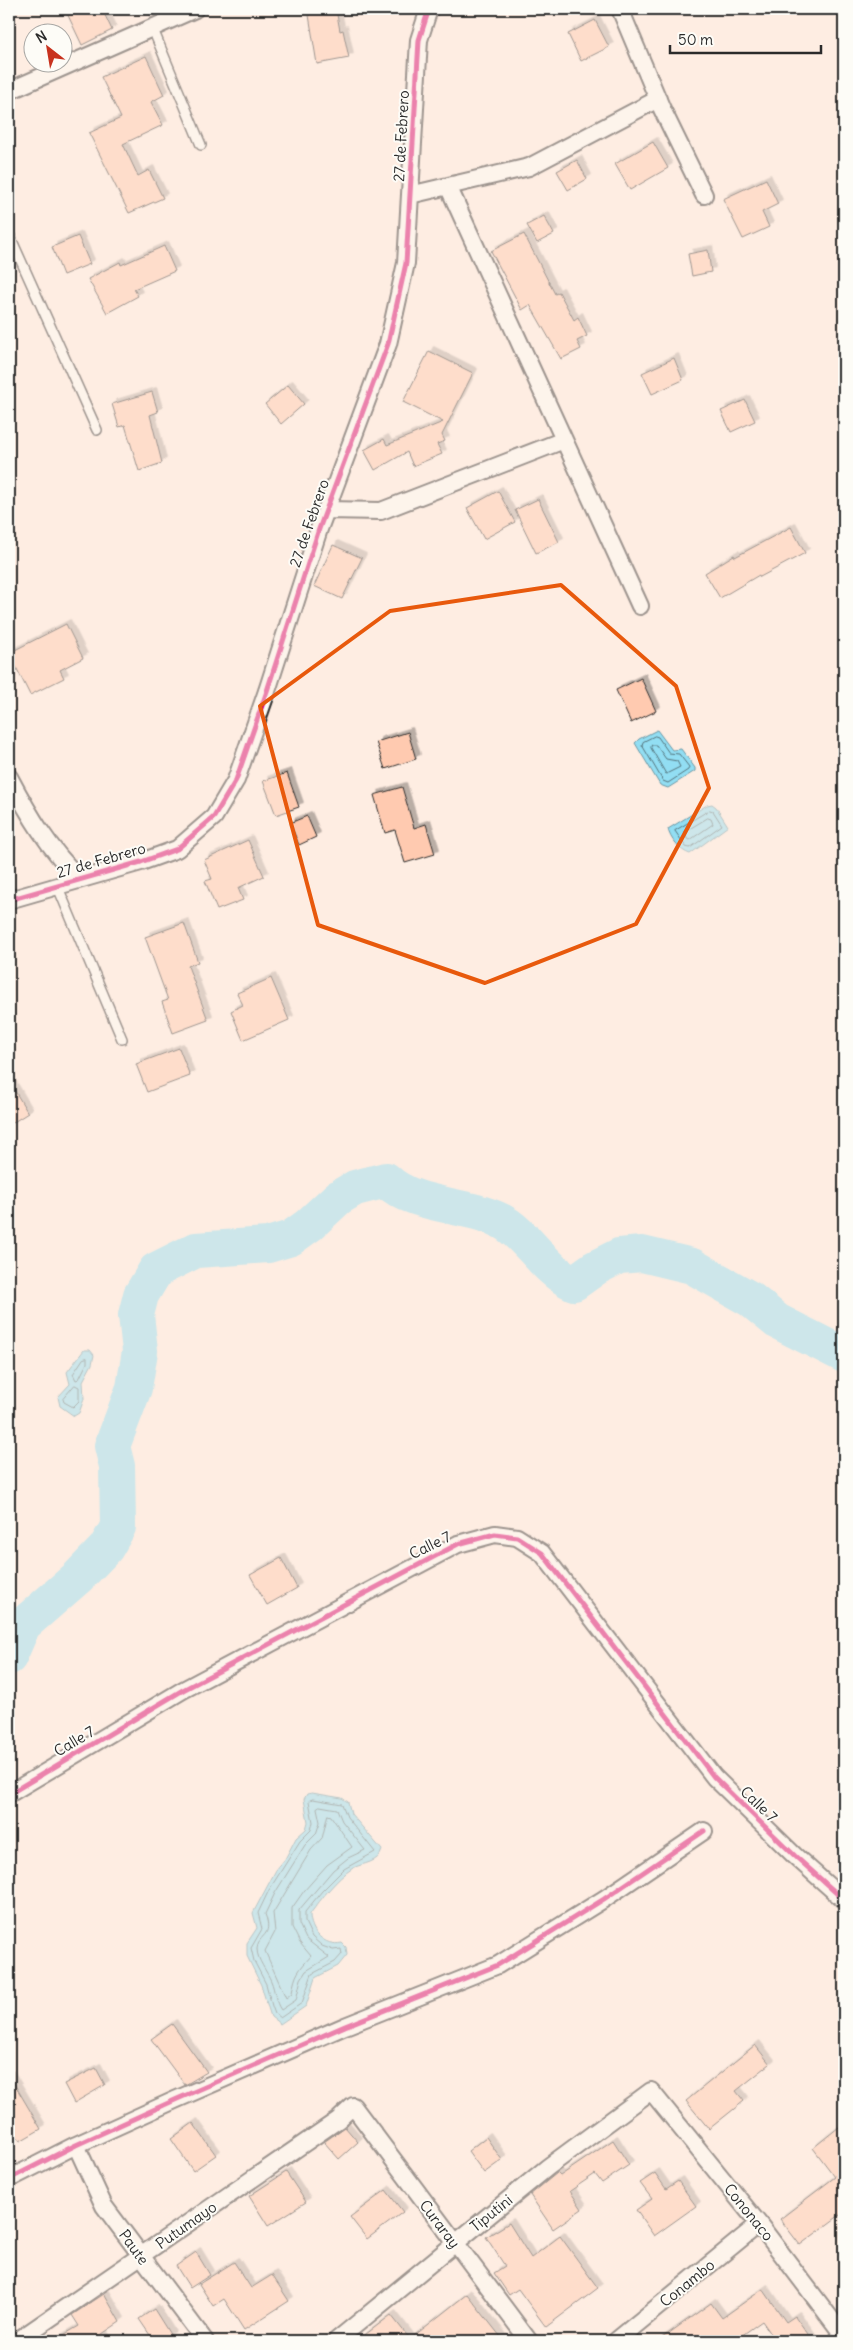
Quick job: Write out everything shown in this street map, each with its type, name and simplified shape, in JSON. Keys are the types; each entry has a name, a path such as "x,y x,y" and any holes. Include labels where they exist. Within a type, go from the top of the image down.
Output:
{"street":[{"path":"9,91 195,9"},
{"name":"27 de Febrero","path":"9,900 142,862 178,849 214,817 239,771 326,510 388,344 406,263 419,40 429,9"},
{"path":"620,9 658,99 704,196"},
{"path":"410,195 529,167 658,99"},
{"path":"448,186 640,606"},
{"path":"326,510 381,511 564,440"},
{"path":"9,777 34,824 63,862 80,879"},
{"name":"Calle 7","path":"9,1794 183,1690 458,1544 494,1534 518,1537 542,1553 714,1777 794,1856 844,1900"},
{"path":"9,2179 76,2145 345,2026 498,1965 604,1899 704,1831"},
{"name":"Cononaco","path":"651,2091 759,2224 844,2336"},
{"name":"Tiputini","path":"336,2341 548,2166 651,2091"},
{"name":"Curaray","path":"353,2106 454,2243 530,2341"},
{"name":"Putumayo","path":"17,2341 338,2120 353,2106"},
{"name":"Paute","path":"76,2145 104,2206 205,2341"},
{"name":"Conambo","path":"616,2341 759,2224"}],"lane":[{"path":"152,27 201,145"},
{"path":"9,234 97,430"},
{"path":"57,885 122,1039"}],"highlighted area":[{"path":"561,585 676,686 709,788 636,924 485,983 318,925 260,706 390,611"}],"water":[{"path":"657,730 672,750 681,749 695,768 695,771 668,788 660,785 635,743"},
{"path":"712,804 728,826 690,854 676,844 668,829 707,805"},
{"path":"84,1350 90,1350 94,1355 92,1364 83,1381 84,1399 79,1413 74,1416 60,1406 58,1397 70,1384 67,1372"},
{"path":"312,1793 342,1798 348,1802 351,1814 382,1850 378,1858 353,1868 341,1878 310,1914 315,1932 329,1943 342,1943 346,1947 347,1955 338,1966 315,1978 306,2006 280,2024 271,2017 261,1985 247,1956 247,1943 257,1928 253,1913 296,1838 306,1829 308,1822 304,1799 307,1794"}],"building":[{"path":"65,9 102,9 112,30 82,45"},
{"path":"308,9 336,9 340,31 343,30 349,58 317,64"},
{"path":"595,20 609,47 581,61 568,34"},
{"path":"146,56 164,95 151,102 163,125 123,144 138,176 149,170 163,198 129,213 89,133 121,118 101,77"},
{"path":"653,142 668,168 630,190 615,164"},
{"path":"577,160 587,179 568,190 557,171"},
{"path":"766,179 778,204 762,212 769,227 743,239 723,199"},
{"path":"544,216 554,234 537,243 527,225"},
{"path":"524,234 555,294 559,292 574,320 578,317 587,336 577,341 581,349 561,359 530,305 522,310 491,251"},
{"path":"78,236 90,264 63,275 52,247"},
{"path":"164,246 175,271 134,289 138,296 107,313 88,279 120,262 121,265"},
{"path":"708,250 711,272 692,276 688,254"},
{"path":"429,351 473,373 442,435 445,441 437,444 442,454 413,466 407,452 375,470 364,450 384,439 387,445 443,422 403,402"},
{"path":"674,358 683,380 652,394 642,373"},
{"path":"288,385 304,404 281,424 265,404"},
{"path":"152,392 158,412 150,415 162,463 139,471 125,425 119,427 112,404"},
{"path":"745,400 755,421 731,432 721,411"},
{"path":"498,491 515,522 484,539 467,508"},
{"path":"538,499 559,542 536,553 515,510"},
{"path":"791,527 805,553 760,577 759,575 720,598 705,573 734,555 735,557"},
{"path":"333,545 362,558 342,599 314,586"},
{"path":"66,624 83,658 60,670 64,678 30,695 9,653"},
{"path":"641,678 656,711 631,723 616,690"},
{"path":"408,732 416,759 385,769 376,742"},
{"path":"287,773 299,807 276,815 263,781"},
{"path":"402,787 414,828 426,824 435,854 405,863 395,830 385,833 374,795"},
{"path":"307,816 316,837 299,845 290,823"},
{"path":"248,840 264,876 238,888 243,900 217,910 205,881 212,879 204,860"},
{"path":"184,923 198,962 188,966 208,1020 173,1033 162,1002 168,1000 145,937"},
{"path":"271,978 289,1020 243,1040 231,1011 243,1005 237,993"},
{"path":"179,1048 190,1076 147,1092 136,1064"},
{"path":"9,1081 28,1113 9,1125"},
{"path":"281,1558 297,1588 267,1605 250,1575"},
{"path":"172,2024 207,2072 185,2085 151,2039"},
{"path":"755,2045 770,2064 736,2091 744,2101 709,2129 686,2101"},
{"path":"96,2068 105,2085 74,2103 64,2084"},
{"path":"9,2075 41,2129 20,2141 9,2123"},
{"path":"193,2123 216,2155 193,2171 171,2139"},
{"path":"844,2123 844,2212 800,2245 780,2219 835,2177 813,2148"},
{"path":"345,2127 358,2142 339,2159 324,2142"},
{"path":"486,2137 502,2160 484,2173 468,2151"},
{"path":"613,2140 629,2165 602,2183 595,2174 570,2191 582,2209 553,2229 530,2195 557,2173 560,2176"},
{"path":"286,2172 306,2202 268,2226 249,2196"},
{"path":"655,2173 666,2189 678,2181 696,2206 654,2236 636,2210 652,2199 640,2183"},
{"path":"386,2190 403,2212 367,2239 350,2217"},
{"path":"509,2223 531,2258 560,2236 598,2288 546,2327 518,2289 509,2295 494,2273 505,2266 486,2237"},
{"path":"196,2252 210,2275 190,2288 176,2266"},
{"path":"234,2262 251,2288 272,2275 289,2301 244,2330 224,2299 213,2306 199,2284"},
{"path":"763,2289 786,2322 795,2316 813,2341 776,2341 762,2321 734,2341 658,2341 711,2303 722,2318"},
{"path":"104,2294 120,2322 102,2334 106,2341 53,2341 79,2326 72,2315"},
{"path":"467,2294 504,2341 357,2341 391,2315 410,2339"},
{"path":"154,2309 171,2336 162,2341 154,2341 139,2319"}],"waterway":[{"path":"9,1657 23,1625 78,1577 106,1548 118,1527 117,1466 112,1446 134,1388 140,1351 136,1315 141,1295 156,1270 196,1250 268,1245 291,1238 309,1225 338,1198 355,1188 386,1180 398,1189 413,1196 494,1218 517,1232 547,1264 564,1278 574,1283 595,1268 619,1256 642,1254 692,1266 750,1299 777,1321 844,1355"}],"cycle path":[{"path":"9,900 141,862 177,849 214,817 236,780 319,529 388,344 406,263 419,40 429,9"},
{"path":"9,1794 183,1690 458,1544 495,1534 517,1537 542,1553 714,1777 795,1856 844,1900"},
{"path":"9,2179 76,2145 175,2100 345,2026 498,1965 604,1899 704,1831"}]}
